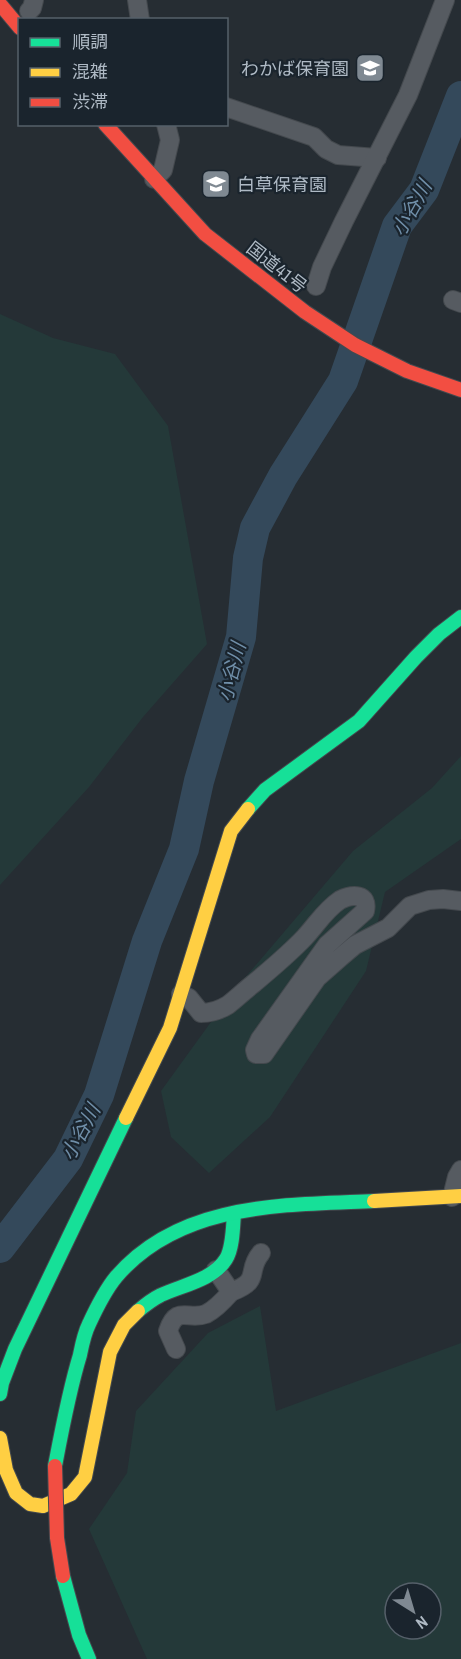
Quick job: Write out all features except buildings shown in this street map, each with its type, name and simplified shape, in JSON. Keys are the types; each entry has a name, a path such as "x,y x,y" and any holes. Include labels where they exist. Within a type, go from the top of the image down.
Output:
{"main road":[{"path":"0,4 9,32"},
{"name":"国道41号","path":"107,126 206,234 305,312 355,345 407,371 461,390"},
{"path":"0,1394 15,1349 170,1028 231,831 265,790 359,721 438,634 461,617"},
{"path":"89,1659 79,1635 63,1576 57,1538 55,1466 72,1381 88,1326 114,1279 132,1260 158,1241 183,1228 213,1217 269,1206 456,1196"},
{"path":"0,1438 6,1470 16,1493 30,1504 43,1506 71,1494 85,1477 110,1352 123,1325 159,1296 201,1279 216,1270 226,1258 233,1234 234,1213"}],"street":[{"path":"137,0 140,18"},
{"path":"316,286 322,267 408,95 445,0"},
{"path":"228,108 314,137 326,149 338,155 377,158"},
{"path":"154,179 163,170 170,140 166,126"},
{"path":"181,994 189,998 201,1013 209,1013 226,1006 273,967 327,910 343,899 359,896 364,899 365,911 327,945 260,1039 255,1050 256,1053 264,1054 317,978 356,945 388,928 410,906 429,900 461,901"},
{"path":"456,1196 457,1177 461,1170"},
{"path":"176,1349 168,1330 176,1316 203,1315 212,1310 231,1292 244,1287 253,1275 256,1260 261,1253"},
{"path":"216,1270 231,1292"}],"green space":[{"path":"0,314 53,338 115,354 168,426 207,644 143,717 89,787 0,885"},
{"path":"461,756 461,839 385,892 366,971 270,1117 209,1173 171,1137 161,1091 232,993 353,851 432,788"},
{"path":"260,1306 276,1411 461,1343 461,1659 147,1659 89,1529 127,1473 136,1411 208,1333"}],"waterway":[{"name":"小谷川","path":"0,1248 68,1159 99,1095 147,941 184,849 199,781 241,637 248,558 255,528 283,476 343,381 397,226 424,190 461,96"}],"traffic: fast":[{"path":"248,809 265,790 359,721 416,657 439,634 461,617"},
{"path":"0,1394 15,1349 126,1118"},
{"path":"55,1466 69,1396 87,1328 116,1277 142,1252 171,1234 202,1221 235,1212 305,1204 374,1201"},
{"path":"138,1311 158,1297 206,1277 220,1266 230,1249 234,1213"},
{"path":"63,1576 79,1635 89,1659"}],"traffic: slow":[{"path":"126,1118 170,1028 231,831 248,809"},
{"path":"374,1201 461,1196"},
{"path":"0,1438 6,1470 16,1493 30,1504 43,1506 71,1494 85,1477 110,1352 124,1325 138,1311"}],"traffic: jam":[{"path":"0,4 18,26"},
{"path":"107,126 205,234 305,312 355,345 407,371 461,390"},
{"path":"55,1466 57,1538 63,1576"}],"place":[{"name":"わかば保育園","path":"370,68"},
{"name":"白草保育園","path":"216,184"}]}
